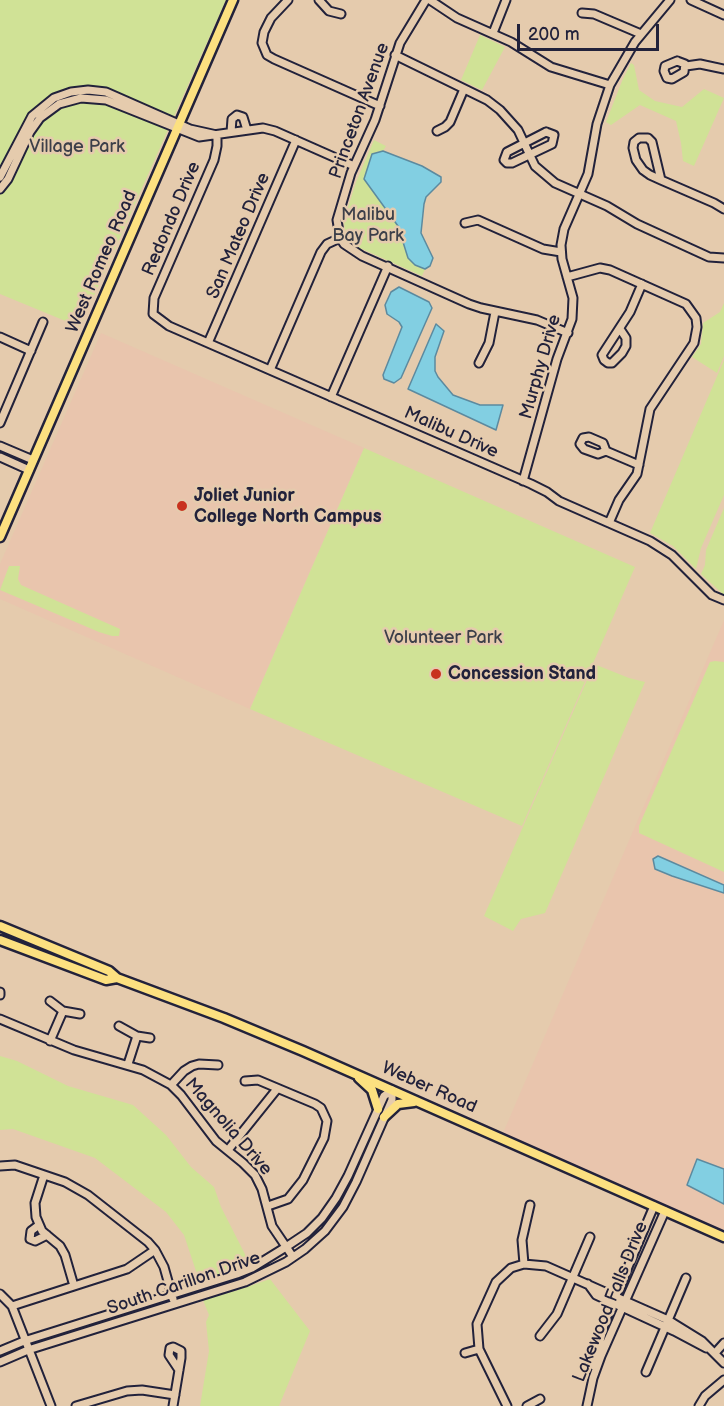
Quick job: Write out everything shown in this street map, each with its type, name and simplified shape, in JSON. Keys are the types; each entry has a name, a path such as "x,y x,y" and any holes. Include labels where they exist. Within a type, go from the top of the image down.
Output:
{"main road":[{"name":"West Romeo Road","path":"0,537 233,0"},
{"name":"Weber Road","path":"0,926 109,971 117,978 224,1018 421,1102 724,1237"},
{"name":"Weber Road","path":"0,940 106,980 117,978"},
{"path":"355,1074 372,1090 378,1109"},
{"path":"384,1117 398,1104 421,1102"}],"street":[{"path":"288,0 271,18 264,32 262,43 267,55 380,106"},
{"path":"319,0 329,10 341,14"},
{"path":"428,0 457,18 493,33 551,67 610,85"},
{"name":"Princeton Avenue","path":"339,238 337,220 354,166 380,106 395,56 409,27 428,0"},
{"path":"493,33 506,0"},
{"name":"Murphy Drive","path":"524,481 557,359 568,333 573,308 572,292 561,252 564,229 588,174 597,124 610,85 641,34 670,0"},
{"path":"691,0 724,15"},
{"path":"582,13 594,14 641,34"},
{"path":"395,56 487,100 500,110 518,130 535,166 548,178 607,206 637,224 709,257 724,258"},
{"path":"686,66 700,64 724,69"},
{"path":"437,131 450,122 464,89"},
{"path":"0,177 32,116 40,108 54,98 71,92 88,90 106,92 199,137 263,128 354,166"},
{"path":"0,189 8,179 30,132 40,118 59,104 70,100 81,98 106,100 178,127"},
{"path":"231,132 231,121 237,115 243,117 247,130"},
{"path":"546,132 554,135 552,144 529,155 512,163 504,160 507,152 546,132"},
{"name":"Redondo Drive","path":"153,314 154,298 214,160 217,135"},
{"path":"661,180 652,142 645,137 639,138 633,145 636,160 643,170 661,180 724,209"},
{"name":"San Mateo Drive","path":"208,343 296,140"},
{"path":"465,223 478,220 543,249 561,252"},
{"path":"270,370 321,252 327,243 339,238 350,249 469,304 495,312 537,320 568,333"},
{"path":"331,397 388,266"},
{"path":"567,278 600,268 610,270 686,304 696,318 694,343 650,409 637,474 619,500 609,523"},
{"path":"620,329 626,338 626,346 612,363 608,363 602,355 620,329 642,284"},
{"path":"479,363 489,343 495,312"},
{"name":"Malibu Drive","path":"153,314 165,324 542,489 559,501 658,545 712,594 724,600"},
{"path":"0,423 3,407 43,322"},
{"path":"0,337 31,351"},
{"path":"0,446 33,460"},
{"path":"606,451 639,465"},
{"path":"0,457 29,470"},
{"path":"50,1001 63,1011 80,1014"},
{"path":"50,1041 63,1011"},
{"name":"Magnolia Drive","path":"0,1019 74,1050 128,1064 151,1073 171,1085 216,1141 255,1175 268,1206 272,1226 293,1257"},
{"path":"119,1026 137,1036 150,1038"},
{"path":"128,1064 137,1036"},
{"path":"171,1085 192,1066 218,1065"},
{"path":"245,1081 258,1080 321,1108 325,1114 327,1129 312,1165 293,1194 282,1202 268,1206"},
{"path":"228,1150 277,1089"},
{"name":"South Carillon Drive","path":"0,1351 24,1341 172,1296 252,1268 286,1247 307,1233 322,1218 336,1198 384,1096 392,1090"},
{"name":"South Carillon Drive","path":"0,1362 28,1350 245,1282 293,1257 325,1231 343,1207 392,1100 392,1090"},
{"path":"0,1166 15,1165 76,1187 148,1242 165,1266 174,1304"},
{"path":"44,1175 35,1203 39,1225 54,1240 64,1255 74,1286"},
{"path":"524,1264 522,1240 531,1205"},
{"path":"593,1378 599,1340 654,1206"},
{"name":"Lakewood Falls Drive","path":"587,1406 593,1378 665,1211"},
{"path":"39,1225 31,1231 30,1239 35,1241 47,1235"},
{"path":"540,1336 557,1314 590,1237"},
{"path":"12,1306 127,1269 155,1250"},
{"path":"507,1406 479,1349 477,1324 493,1287 507,1271 524,1264 546,1266 586,1282 596,1295 614,1299 694,1335 724,1363"},
{"path":"646,1372 686,1278"},
{"path":"0,1294 12,1306 51,1406"},
{"path":"714,1352 724,1343"},
{"path":"465,1353 479,1349"},
{"path":"173,1406 179,1370"},
{"path":"699,1406 705,1396 724,1380"},
{"path":"76,1406 128,1391 142,1390 175,1395"},
{"path":"527,1406 540,1399"}],"shaded area":[{"name":"Joliet Junior College North Campus","path":"101,333 364,448 250,709 0,599 0,564"},
{"path":"724,620 724,1230 503,1133"}],"green space":[{"name":"Village Park","path":"0,0 226,0 80,327 0,294"},
{"path":"480,35 505,47 482,90 461,80"},
{"path":"631,63 634,65 639,90 655,101 682,107 704,89 724,98 694,166 683,161 676,121 640,105 611,125 606,122"},
{"name":"Malibu Bay Park","path":"374,140 386,146 383,151 376,152 381,204 398,226 408,258 415,265 425,269 422,276 360,248 348,239 345,233 344,220 356,182"},
{"path":"724,303 724,356 717,373 692,357 701,344 703,323 720,312"},
{"path":"724,360 724,495 701,548 696,569 673,546 650,533"},
{"name":"Volunteer Park","path":"364,448 635,567 522,826 250,709"},
{"path":"724,508 724,595 701,574 705,565 706,550"},
{"path":"9,566 20,566 18,579 21,585 120,629 119,636 99,632 0,590"},
{"path":"710,662 724,662 724,872 639,833 639,826"},
{"path":"594,664 645,682 545,913 521,919 513,931 484,916"},
{"path":"0,1056 17,1061 68,1086 133,1105 166,1135 191,1167 214,1187 221,1207 251,1266 237,1271 244,1288 270,1279 310,1331 279,1406 200,1406 209,1351 206,1322 209,1315 203,1300 238,1290 232,1273 200,1283 184,1235 166,1212 95,1158 13,1129 0,1130"}],"water":[{"path":"383,151 422,166 441,177 441,182 426,197 424,204 421,233 433,258 430,266 425,269 415,265 408,258 398,226 364,179 372,154"},
{"path":"399,287 429,302 432,308 401,378 394,383 384,379 383,375 402,327 399,322 387,314 385,305 391,292"},
{"path":"436,324 444,331 435,357 435,371 438,377 453,395 480,405 503,405 496,430 408,389"},
{"path":"658,856 724,885 724,893 655,869 653,859"},
{"path":"697,1159 724,1169 724,1204 687,1185"}],"place":[{"name":"Joliet Junior College North Campus","path":"182,506"},
{"name":"Concession Stand","path":"436,674"}]}
